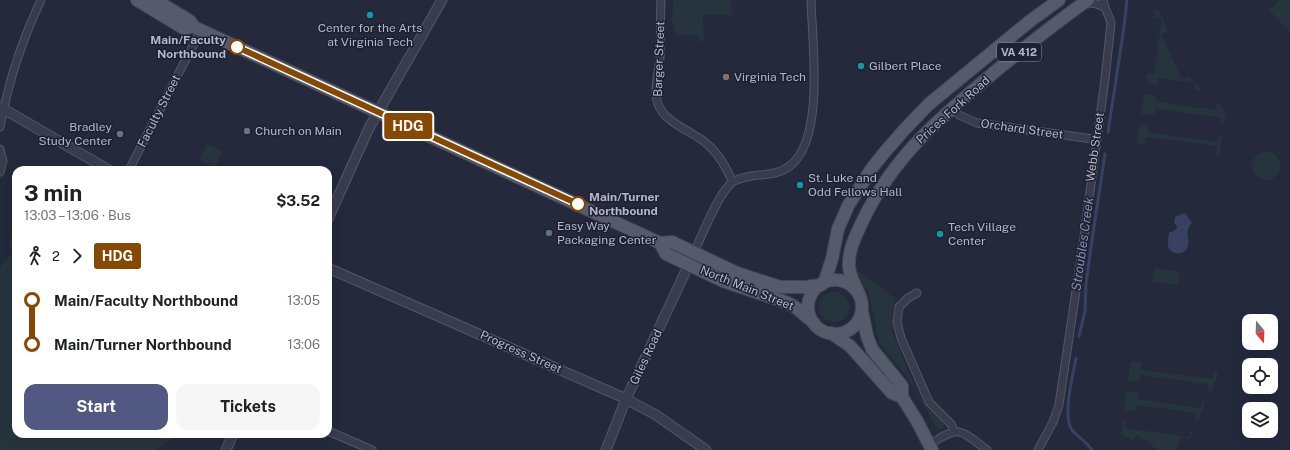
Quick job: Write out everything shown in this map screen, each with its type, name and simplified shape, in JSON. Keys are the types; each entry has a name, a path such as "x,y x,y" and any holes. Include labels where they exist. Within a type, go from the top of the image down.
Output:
{"main road":[{"name":"North Main Street","path":"137,0 185,29 196,28"},
{"name":"North Main Street","path":"155,0 190,21 196,28 660,243 672,242 743,276 780,287 799,288 822,284"},
{"name":"Prices Fork Road","path":"822,284 832,259 838,229 848,206 884,153 923,110 974,67 1059,0"},
{"name":"Prices Fork Road","path":"859,294 849,268 850,252 854,239 880,188 916,142 952,107 1045,31 1084,3"},
{"path":"952,107 955,95 974,67"},
{"path":"916,142 929,120 943,105 944,92"},
{"name":"North Main Street","path":"660,243 666,254 723,281 788,303 814,323"},
{"path":"689,264 694,261 713,262"},
{"path":"902,397 892,393 850,346 831,333 821,329 814,323 810,317 810,300 813,292 822,284 834,280 845,282 853,287 859,294 867,336 872,349 902,386 902,397 931,447"},
{"path":"831,333 841,333 854,326 859,320 862,311"}],"street":[{"path":"0,127 2,108 25,35 41,0"},
{"path":"332,210 369,128 442,0"},
{"name":"Barger Street","path":"661,0 660,59 657,74 657,98 660,109 687,132 706,143 718,155 733,182"},
{"path":"694,253 719,201 728,186 733,182 751,176 774,174 784,170 792,165 806,146 810,133 813,111 814,80 811,0"},
{"name":"Webb Street","path":"1038,450 1053,422 1058,405 1084,237 1111,23 1104,3 1084,3"},
{"name":"Faculty Street","path":"131,166 196,28"},
{"name":"Orchard Street","path":"952,107 959,115 977,123 1096,140"},
{"path":"2,108 102,166"},
{"path":"0,149 3,161 0,172"},
{"name":"Giles Road","path":"606,450 626,399 689,264"},
{"name":"Progress Street","path":"332,270 626,399 656,415 706,450"},
{"path":"917,293 908,298 899,307 897,322 901,338 929,402 951,424 955,432"},
{"path":"931,447 955,432 965,434 987,450"},
{"path":"332,433 372,450"},
{"path":"226,450 231,438"}],"shaded area":[{"path":"673,0 731,0 732,15 703,15 704,41 699,41 699,35 676,35 672,23"},
{"path":"1279,0 1290,0 1290,32 1269,10"},
{"path":"1155,9 1159,10 1168,31 1161,35 1182,79 1188,76 1201,88 1201,91 1194,90 1195,83 1159,78 1158,85 1146,83 1147,73 1154,74 1162,18 1154,17"},
{"path":"1144,94 1156,96 1156,102 1216,110 1217,103 1226,111 1224,123 1221,123 1221,118 1155,108 1154,115 1141,114"},
{"path":"1140,124 1148,125 1147,132 1218,142 1219,135 1222,135 1220,155 1216,154 1217,146 1146,137 1145,144 1137,143"},
{"path":"207,144 223,152 216,166 200,160"},
{"path":"1266,152 1276,156 1280,166 1276,176 1266,180 1256,176 1252,166 1256,156"},
{"path":"12,235 12,250 9,242"},
{"path":"12,253 12,438 172,438 157,450 0,450 0,267"},
{"path":"1154,268 1180,272 1178,285 1152,282"},
{"path":"857,270 896,299 892,318 894,336 912,380 927,408 943,422 943,429 938,429 905,374 879,343 868,292 858,275"},
{"path":"834,292 845,296 849,307 845,318 834,322 823,318 819,307 823,296"},
{"path":"1131,361 1142,362 1141,370 1212,379 1215,372 1217,372 1218,375 1211,392 1207,391 1208,384 1141,375 1139,382 1128,381"},
{"path":"1126,391 1138,392 1137,399 1200,408 1202,401 1205,403 1198,421 1195,420 1196,413 1136,405 1135,412 1124,410"},
{"path":"1123,421 1126,421 1125,428 1189,437 1190,430 1193,431 1189,440 1182,437 1176,450 1158,450 1137,435 1132,441 1121,433"}],"water":[{"path":"1185,213 1192,223 1188,230 1188,247 1184,252 1175,253 1169,248 1169,232 1172,232 1177,227 1174,223 1175,217"}],"waterway":[{"name":"Stroubles Creek","path":"1108,132 1127,0"},
{"name":"Stroubles Creek","path":"1079,336 1085,311 1086,285 1105,154"},
{"name":"Stroubles Creek","path":"1076,358 1069,395 1069,424 1072,430 1088,444 1092,450"}],"bus line":[{"name":"HDG","path":"237,47 578,204"}],"place":[{"name":"Center for the Arts at Virginia Tech","path":"370,15"},
{"name":"Main/Faculty Northbound","path":"237,47"},
{"name":"Gilbert Place","path":"861,66"},
{"name":"Virginia Tech","path":"726,77"},
{"name":"Church on Main","path":"247,131"},
{"name":"Bradley Study Center","path":"120,134"},
{"name":"St. Luke and Odd Fellows Hall","path":"800,185"},
{"name":"Main/Turner Northbound","path":"578,204"},
{"name":"Easy Way Packaging Center","path":"549,233"},
{"name":"Tech Village Center","path":"940,234"}]}
